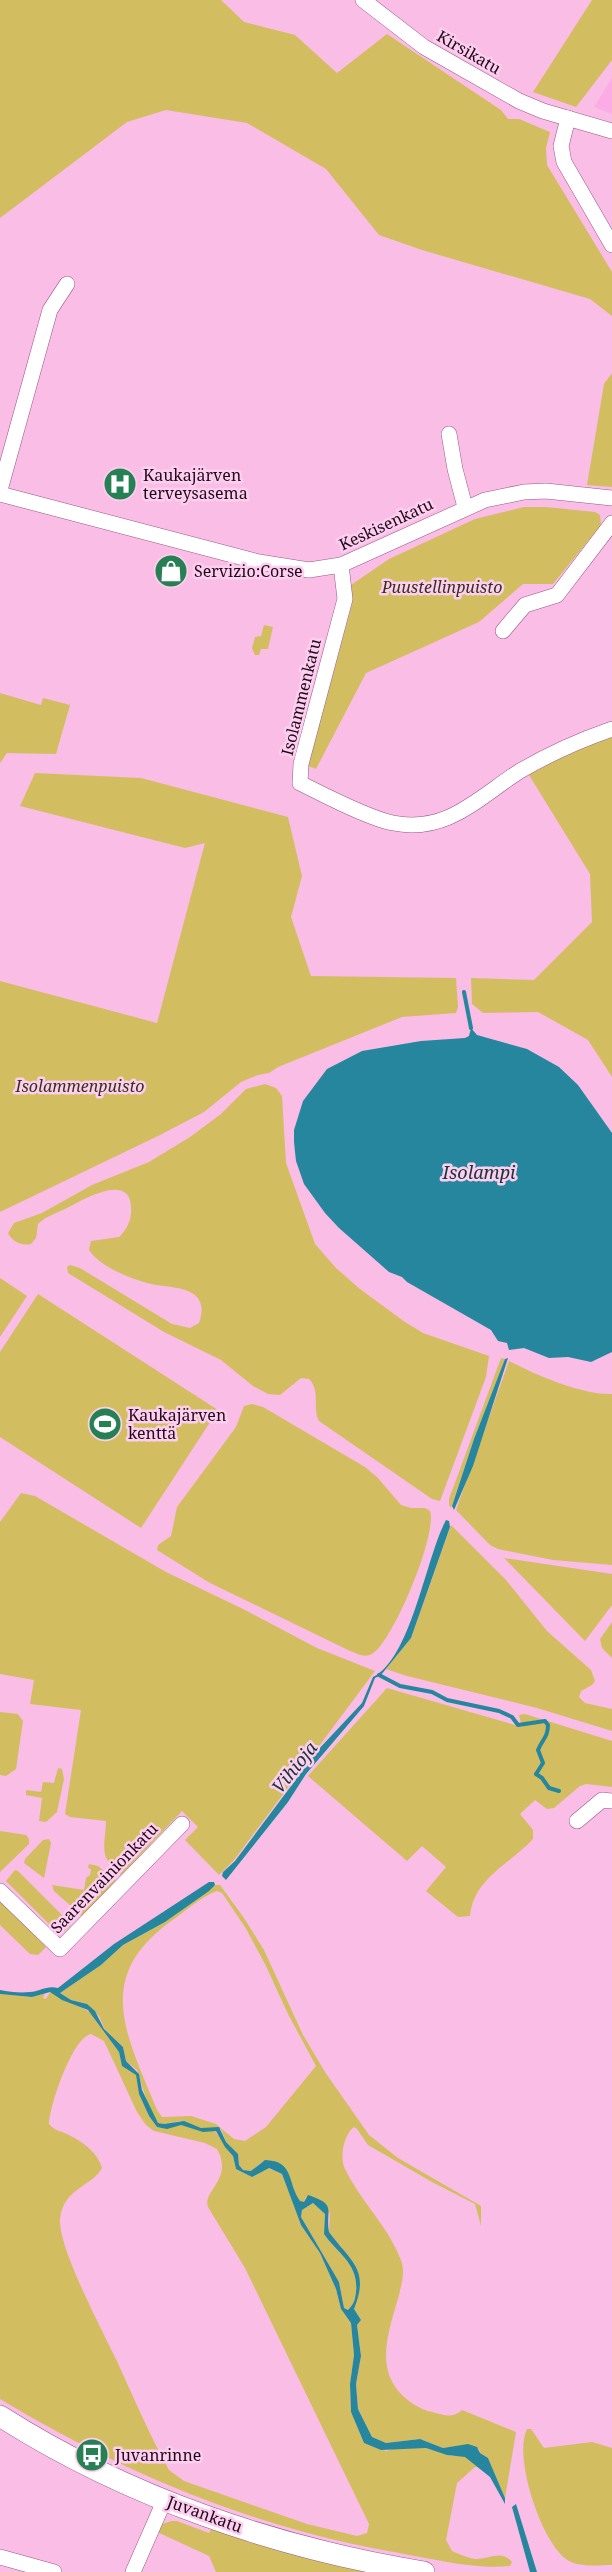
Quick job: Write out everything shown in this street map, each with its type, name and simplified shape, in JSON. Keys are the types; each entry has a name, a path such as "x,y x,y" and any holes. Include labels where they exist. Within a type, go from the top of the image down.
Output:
{"main road":[{"name":"Juvankatu","path":"0,2416 86,2465 219,2520 280,2540 368,2563 424,2572"}],"street":[{"name":"Kirsikatu","path":"363,0 424,47 519,101 612,131"},
{"path":"568,118 561,146 564,162 612,245"},
{"path":"0,492 50,310 67,284"},
{"path":"449,434 465,507"},
{"name":"Keskisenkatu","path":"0,492 292,569 309,570 341,565 465,507 485,500 524,492 546,491 612,498"},
{"path":"503,631 525,605 557,595 612,523"},
{"name":"Isolammenkatu","path":"341,565 345,599 301,764 300,783 393,823 426,825 454,817 518,772 546,757 612,729"},
{"path":"577,1821 602,1800 612,1801"},
{"name":"Saarenvainionkatu","path":"0,1891 60,1949 182,1824"},
{"path":"133,2572 165,2499"},
{"path":"0,2557 54,2572"}],"shaded area":[{"path":"612,78 612,114 594,107"}],"green space":[{"path":"0,0 221,0 244,22 295,35 337,73 387,34 501,110 508,119 519,119 550,132 546,148 547,165 612,272 612,316 590,299 422,250 379,235 326,169 247,123 166,110 127,122 0,218"},
{"path":"592,0 612,0 612,60 576,107 533,92"},
{"path":"612,373 612,487 587,485 604,384"},
{"name":"Puustellinpuisto","path":"524,507 595,512 600,515 601,525 553,584 523,584 479,622 366,673 316,769 308,766 352,604 351,585 389,559 475,519"},
{"path":"264,625 273,627 268,649 261,649 259,655 255,655 252,648 255,637 261,636"},
{"path":"0,693 41,705 43,698 70,705 56,754 7,753 0,763"},
{"path":"612,736 612,1077 588,1040 538,1012 483,1013 472,1004 471,978 534,980 592,922 590,874 529,775 575,750"},
{"name":"Isolammenpuisto","path":"35,773 141,778 288,817 302,876 291,917 311,976 456,978 458,1007 456,1013 402,1017 278,1067 269,1073 241,1082 204,1112 0,1212 0,981 157,1023 205,843 185,848 20,806"},
{"path":"265,1084 276,1088 282,1096 286,1163 315,1244 336,1268 360,1289 405,1322 423,1333 489,1356 486,1377 440,1501 432,1499 319,1421 315,1389 309,1379 301,1378 280,1395 268,1394 253,1386 221,1360 164,1332 68,1273 67,1267 70,1265 80,1268 172,1324 190,1328 199,1323 201,1306 196,1296 180,1289 151,1284 125,1276 101,1262 89,1250 91,1241 119,1237 127,1228 131,1208 129,1197 123,1191 105,1191 48,1217 38,1224 36,1238 31,1244 18,1243 8,1233 14,1223 42,1213 92,1185 149,1162 190,1137 221,1114 246,1089"},
{"path":"0,1278 27,1296 0,1337"},
{"name":"Kaukajärven kenttä","path":"38,1294 218,1410 141,1528 0,1437 0,1352"},
{"path":"501,1358 505,1359 474,1439 451,1508 449,1499"},
{"path":"509,1361 573,1388 612,1394 612,1565 553,1560 498,1549 490,1545 456,1510"},
{"path":"252,1404 263,1407 365,1467 377,1477 401,1505 425,1508 430,1511 431,1523 427,1541 412,1586 391,1630 372,1654 364,1656 350,1651 210,1583 157,1550 158,1545 171,1536 177,1507 236,1427 244,1406"},
{"path":"21,1493 35,1496 166,1572 317,1648 375,1671 234,1860 219,1875 185,1840 198,1827 182,1811 121,1875 109,1863 104,1851 106,1821 70,1817 65,1814 81,1710 30,1704 34,1680 0,1674 0,1522"},
{"path":"451,1525 506,1580 547,1631 591,1670 595,1681 581,1691 579,1697 585,1703 612,1709 612,1731 537,1708 386,1669 411,1638"},
{"path":"504,1558 612,1574 612,1605 585,1641"},
{"path":"612,1622 612,1658 602,1648 600,1639"},
{"path":"387,1688 522,1727 519,1715 525,1714 612,1741 612,1787 586,1784 580,1786 554,1808 547,1809 535,1800 520,1814 533,1830 533,1839 485,1882 473,1903 470,1916 458,1917 426,1891 446,1867 422,1846 407,1861 308,1776"},
{"path":"0,1712 18,1714 23,1721 16,1769 6,1776 0,1775"},
{"path":"58,1768 62,1769 64,1779 57,1812 46,1822 39,1821 42,1798 26,1795 26,1790 41,1792 43,1782 54,1783"},
{"path":"0,1831 26,1835 29,1844 0,1872"},
{"path":"49,1839 51,1843 44,1878 24,1863 43,1840"},
{"path":"89,1864 98,1866 116,1881 82,1916 54,1891 52,1885 84,1890 86,1878 90,1875"},
{"path":"15,1870 71,1926 64,1931 55,1930 6,1881"},
{"path":"215,1885 220,1885 264,1950 303,2035 325,2072 369,2135 398,2158 481,2206 481,2226 475,2204 368,2145 354,2127 350,2130 345,2140 343,2164 359,2193 397,2250 403,2267 402,2283 386,2346 388,2371 393,2383 404,2397 424,2409 448,2416 455,2415 462,2410 516,2432 505,2498 488,2458 480,2453 479,2449 464,2445 443,2448 420,2439 386,2443 372,2437 358,2409 356,2384 361,2356 357,2325 361,2320 354,2309 360,2284 351,2259 329,2232 330,2213 306,2197 303,2203 298,2199 289,2175 282,2165 276,2162 264,2161 251,2171 243,2170 239,2165 238,2156 226,2142 221,2129 201,2128 180,2121 158,2123 149,2108 137,2070 126,2061 123,2047 105,2030 99,2016 87,2004 71,2000 60,1993 101,1965 123,1945 165,1922","holes":["217,1891 222,1893 245,1927 316,2066 266,2127 245,2141 234,2139 216,2124 191,2116 162,2117 135,2056 127,2031 123,2007 124,1984 132,1962 148,1940 211,1893"]},
{"path":"0,1898 46,1947 38,1955 30,1954 0,1925"},
{"path":"50,1992 90,2012 119,2052 122,2066 136,2075 139,2094 157,2127 181,2125 204,2131 215,2131 233,2156 236,2169 252,2177 268,2168 282,2174 301,2225 320,2253 336,2289 341,2309 351,2323 354,2355 350,2384 351,2412 364,2443 386,2451 399,2447 426,2448 452,2456 465,2456 478,2467 475,2467 457,2483 446,2540 452,2551 461,2555 475,2559 504,2556 512,2562 510,2566 465,2565 388,2551 286,2527 236,2511 187,2493 92,2450 0,2399 0,1994 32,1997 45,1993 43,1998 46,1999","holes":["91,2034 104,2041 137,2112 146,2125 154,2131 205,2143 217,2149 222,2168 209,2195 208,2207 245,2268 369,2524 367,2533 357,2536 307,2524 184,2481 169,2470 82,2289 61,2232 60,2219 67,2200 102,2168 97,2158 85,2145 49,2124 50,2115 63,2073 77,2047 84,2038"]},
{"path":"313,2203 325,2214 324,2234 346,2260 354,2274 356,2295 348,2310 344,2308 339,2282 301,2217 302,2210"},
{"path":"527,2429 531,2429 544,2448 592,2442 612,2448 612,2565 571,2562 557,2549 547,2535 532,2498 527,2478 524,2442"},
{"path":"177,2521 209,2533 212,2527 377,2572 216,2572 209,2556 157,2532 160,2525"}],"water":[{"name":"Isolampi","path":"471,1028 477,1035 527,1049 559,1067 578,1085 612,1133 612,1352 591,1362 568,1357 549,1358 524,1348 509,1350 507,1343 498,1341 491,1330 402,1277 389,1272 339,1228 304,1184 296,1161 294,1130 303,1101 327,1069 362,1051 421,1041 465,1038 469,1036"},
{"path":"508,1358 473,1466 454,1510 452,1506 474,1439 505,1359"},
{"path":"446,1520 449,1521 450,1527 411,1638 381,1675 375,1678 364,1706 306,1774 288,1802 226,1880 222,1876 223,1872 235,1861 318,1750 362,1703 373,1677 386,1667 398,1650 408,1629"},
{"path":"209,1882 214,1882 215,1885 209,1891 165,1922 123,1945 101,1965 60,1993 71,2000 87,2004 95,2011 104,2029 123,2047 126,2061 139,2074 142,2090 158,2123 184,2121 201,2128 219,2127 226,2142 238,2154 239,2165 243,2170 251,2171 265,2160 275,2161 286,2169 300,2201 304,2202 308,2195 327,2205 329,2232 351,2259 359,2275 360,2284 354,2309 361,2320 357,2325 361,2356 356,2384 358,2409 372,2437 386,2443 420,2439 443,2448 468,2444 477,2447 480,2453 488,2458 505,2498 505,2504 490,2477 465,2457 447,2455 426,2448 381,2450 364,2443 351,2412 350,2384 354,2355 351,2323 341,2309 336,2289 320,2253 301,2225 282,2174 269,2168 252,2177 236,2169 233,2156 216,2131 203,2132 181,2125 167,2129 157,2127 139,2094 136,2075 122,2066 119,2052 88,2010 62,2000 50,1992 32,1997 0,1994 0,1990 26,1992 51,1987 58,1988 114,1944","holes":["313,2203 325,2214 324,2234 351,2267 356,2282 356,2295 348,2310 344,2308 339,2282 301,2217 302,2210"]},
{"path":"516,2504 537,2572 530,2572 512,2507"}],"waterway":[{"path":"464,992 471,1028"},
{"path":"379,1675 400,1686 432,1692 447,1700 499,1711 512,1717 518,1725 545,1721 548,1725 547,1733 538,1750 543,1763 536,1774 549,1788 559,1791"}],"place":[{"name":"Kaukajärven terveysasema","path":"120,484"},
{"name":"Servizio:Corse","path":"171,571"},
{"name":"Kaukajärven kenttä","path":"105,1424"},
{"name":"Juvanrinne","path":"92,2455"}],"water label":[{"name":"Vihioja","path":"294,1767"}]}
